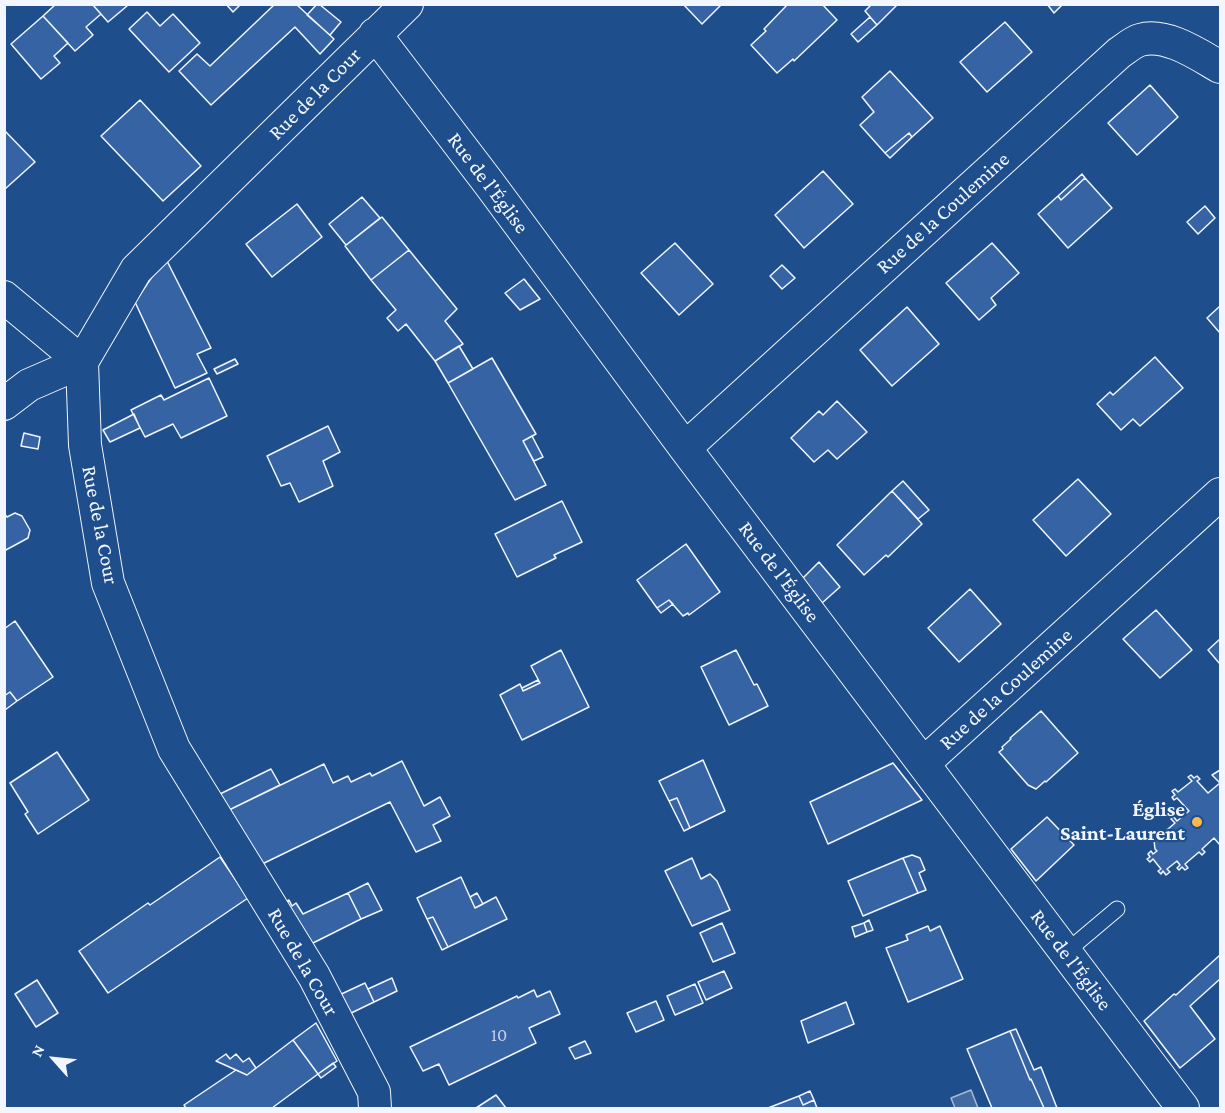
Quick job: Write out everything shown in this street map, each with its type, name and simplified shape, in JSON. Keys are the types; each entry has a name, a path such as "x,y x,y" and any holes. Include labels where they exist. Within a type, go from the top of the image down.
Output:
{"street":[{"name":"Rue de la Cour","path":"375,1108 374,1092 314,976 174,749 108,583 85,445 82,362 136,270 407,4"},
{"name":"Rue de l'Église","path":"375,34 1183,1108"},
{"name":"Rue de la Coulemine","path":"685,448 1119,53 1140,40 1158,39 1179,44 1221,67"},
{"path":"4,297 82,362 29,385 4,404"},
{"name":"Rue de la Coulemine","path":"924,763 1221,494"}],"lane":[{"path":"1066,952 1117,909"}],"water":[{"path":"971,1090 978,1108 955,1108 951,1098"}],"building":[{"path":"56,4 92,4 101,14 86,27 93,35 75,51 43,16"},
{"path":"92,4 126,4 127,6 108,22"},
{"path":"226,4 241,4 233,12"},
{"path":"275,4 296,4 334,39 320,54 295,27 211,105 179,71 197,54 210,66"},
{"path":"317,4 341,22 330,35 307,15"},
{"path":"683,4 722,4 702,24"},
{"path":"788,4 822,4 837,20 794,61 793,59 777,73 751,45"},
{"path":"872,4 898,4 877,25 865,11"},
{"path":"1047,4 1063,4 1054,13"},
{"path":"147,12 160,26 173,14 200,43 169,72 129,29"},
{"path":"43,16 68,43 54,56 60,63 41,79 11,44"},
{"path":"870,17 877,25 858,42 851,34"},
{"path":"1005,22 1032,52 987,92 960,62"},
{"path":"890,71 933,118 912,137 909,133 885,153 860,125 874,112 862,97"},
{"path":"1150,85 1178,117 1137,155 1108,123"},
{"path":"140,100 201,166 163,201 101,136"},
{"path":"4,130 35,162 5,189 4,188"},
{"path":"909,133 912,137 890,158 885,153"},
{"path":"823,171 853,204 804,248 775,215"},
{"path":"1082,174 1085,178 1061,200 1058,196"},
{"path":"1085,178 1112,208 1068,248 1038,214 1058,196 1061,200"},
{"path":"362,197 380,218 346,245 329,224"},
{"path":"297,204 322,237 272,277 246,244"},
{"path":"1205,206 1215,218 1198,234 1187,222"},
{"path":"382,217 409,250 371,280 345,246"},
{"path":"675,243 713,284 679,315 641,273"},
{"path":"992,243 1019,273 991,298 996,305 979,320 946,283"},
{"path":"409,250 457,309 445,321 463,344 435,361 406,324 398,331 387,318 396,310 371,280"},
{"path":"166,259 211,348 197,354 207,373 175,388 135,302"},
{"path":"782,265 795,278 782,289 770,276"},
{"path":"524,279 540,299 520,310 505,293"},
{"path":"1220,306 1220,333 1207,318"},
{"path":"907,307 939,344 892,386 860,350"},
{"path":"459,346 473,369 448,383 435,361"},
{"path":"1155,357 1183,388 1140,426 1133,419 1121,430 1097,404 1110,392 1113,395"},
{"path":"492,358 536,434 523,441 546,485 515,500 448,383"},
{"path":"235,359 238,364 217,374 214,369"},
{"path":"209,378 227,416 181,438 173,424 145,437 131,410 161,395 164,400"},
{"path":"837,401 867,432 837,459 828,450 814,462 791,438 819,411 823,415"},
{"path":"134,414 140,428 110,442 103,430"},
{"path":"328,426 340,452 323,461 333,486 299,502 290,483 281,486 267,456"},
{"path":"24,433 40,437 38,449 21,446"},
{"path":"532,436 543,457 534,461 523,441"},
{"path":"1078,479 1111,514 1066,556 1033,520"},
{"path":"903,481 929,510 918,519 892,491"},
{"path":"892,491 922,524 888,557 886,555 864,575 837,545"},
{"path":"562,501 582,542 554,555 556,558 517,577 495,534"},
{"path":"4,513 7,517 15,513 22,516 30,530 28,538 4,551"},
{"path":"686,544 720,592 689,615 688,613 683,616 669,600 657,608 637,580"},
{"path":"819,562 840,587 822,603 803,578"},
{"path":"970,589 1001,624 959,662 928,628"},
{"path":"669,600 673,604 661,613 657,608"},
{"path":"1156,610 1192,650 1160,678 1123,639"},
{"path":"15,621 53,677 17,701 10,692 4,696 4,629"},
{"path":"1220,639 1220,664 1208,650"},
{"path":"561,650 589,707 522,740 500,695 520,684 523,691 540,683 531,666"},
{"path":"736,650 768,706 729,725 701,667"},
{"path":"538,680 540,683 523,691 522,688"},
{"path":"10,692 17,701 5,710 4,696"},
{"path":"1041,711 1078,753 1036,789 1028,785 999,752 1010,738"},
{"path":"57,752 89,800 38,834 25,814 28,812 10,783"},
{"path":"703,760 725,811 690,828 677,798 669,801 659,781"},
{"path":"402,761 424,806 440,797 450,816 433,825 441,841 416,852 390,802 256,867 229,810 324,764 333,783 348,776 351,782 370,773 372,776"},
{"path":"893,763 922,800 828,844 810,802"},
{"path":"271,769 280,785 229,810 220,794"},
{"path":"1220,770 1220,783 1212,775"},
{"name":"Église Saint-Laurent","path":"1191,775 1200,779 1197,781 1208,793 1220,783 1220,845 1214,838 1202,849 1205,852 1202,855 1199,852 1185,864 1188,868 1185,870 1182,867 1179,870 1177,868 1180,865 1177,861 1167,869 1170,872 1166,875 1163,871 1161,874 1158,871 1161,869 1153,859 1150,862 1147,859 1151,851 1153,854 1157,851 1154,841 1157,838 1154,834 1157,831 1161,835 1175,823 1171,819 1173,816 1177,821 1189,811 1177,798 1174,800 1172,797 1175,795 1172,791 1175,789 1178,792 1192,781 1188,777"},
{"path":"677,798 690,828 684,831 669,801"},
{"path":"1047,817 1074,845 1036,881 1011,849"},
{"path":"912,855 920,858 925,870 919,873 926,890 918,893 903,858"},
{"path":"220,857 248,898 108,993 79,951"},
{"path":"692,858 701,879 710,874 717,881 730,910 692,926 665,871"},
{"path":"903,858 918,893 863,916 848,881"},
{"path":"461,877 475,908 496,897 507,919 448,947 433,917 427,919 417,898"},
{"path":"368,883 382,910 361,919 348,893"},
{"path":"348,893 361,919 307,946 282,904 289,900 292,906 296,903 303,914"},
{"path":"477,893 483,904 475,908 470,897"},
{"path":"433,917 448,947 442,950 427,919"},
{"path":"869,920 873,930 867,932 864,923"},
{"path":"722,923 735,953 713,962 700,933"},
{"path":"864,923 867,932 855,937 852,927"},
{"path":"928,926 930,931 940,926 963,979 908,1002 886,948 908,940 906,935"},
{"path":"1220,955 1220,979 1190,1006 1215,1039 1180,1068 1144,1021"},
{"path":"724,971 732,988 706,1000 698,982"},
{"path":"392,978 397,991 374,1002 368,989"},
{"path":"37,980 58,1013 36,1027 15,994"},
{"path":"365,983 374,1002 345,1016 335,997"},
{"path":"695,984 703,1003 675,1015 667,996"},
{"path":"534,990 537,997 550,991 560,1014 529,1028 536,1043 449,1085 439,1064 423,1071 410,1047"},
{"path":"656,1001 664,1020 636,1032 627,1013"},
{"path":"846,1002 854,1024 808,1043 801,1021"},
{"path":"316,1023 337,1061 318,1074 293,1040"},
{"path":"1016,1029 1034,1070 1041,1067 1057,1108 1044,1108 1010,1031"},
{"path":"1010,1031 1044,1108 992,1108 967,1049"},
{"path":"293,1040 318,1074 272,1108 186,1108 184,1105 236,1070 247,1075"},
{"path":"585,1041 591,1053 575,1059 569,1048"},
{"path":"226,1054 230,1059 236,1054 243,1062 249,1058 256,1068 247,1075 216,1061"},
{"path":"333,1063 336,1067 321,1078 318,1074"},
{"path":"810,1091 814,1100 803,1105 799,1096"},
{"path":"496,1095 506,1108 476,1108"},
{"path":"799,1096 803,1105 814,1100 817,1108 768,1108"}],"place":[{"name":"Église Saint-Laurent","path":"1197,822"}]}
